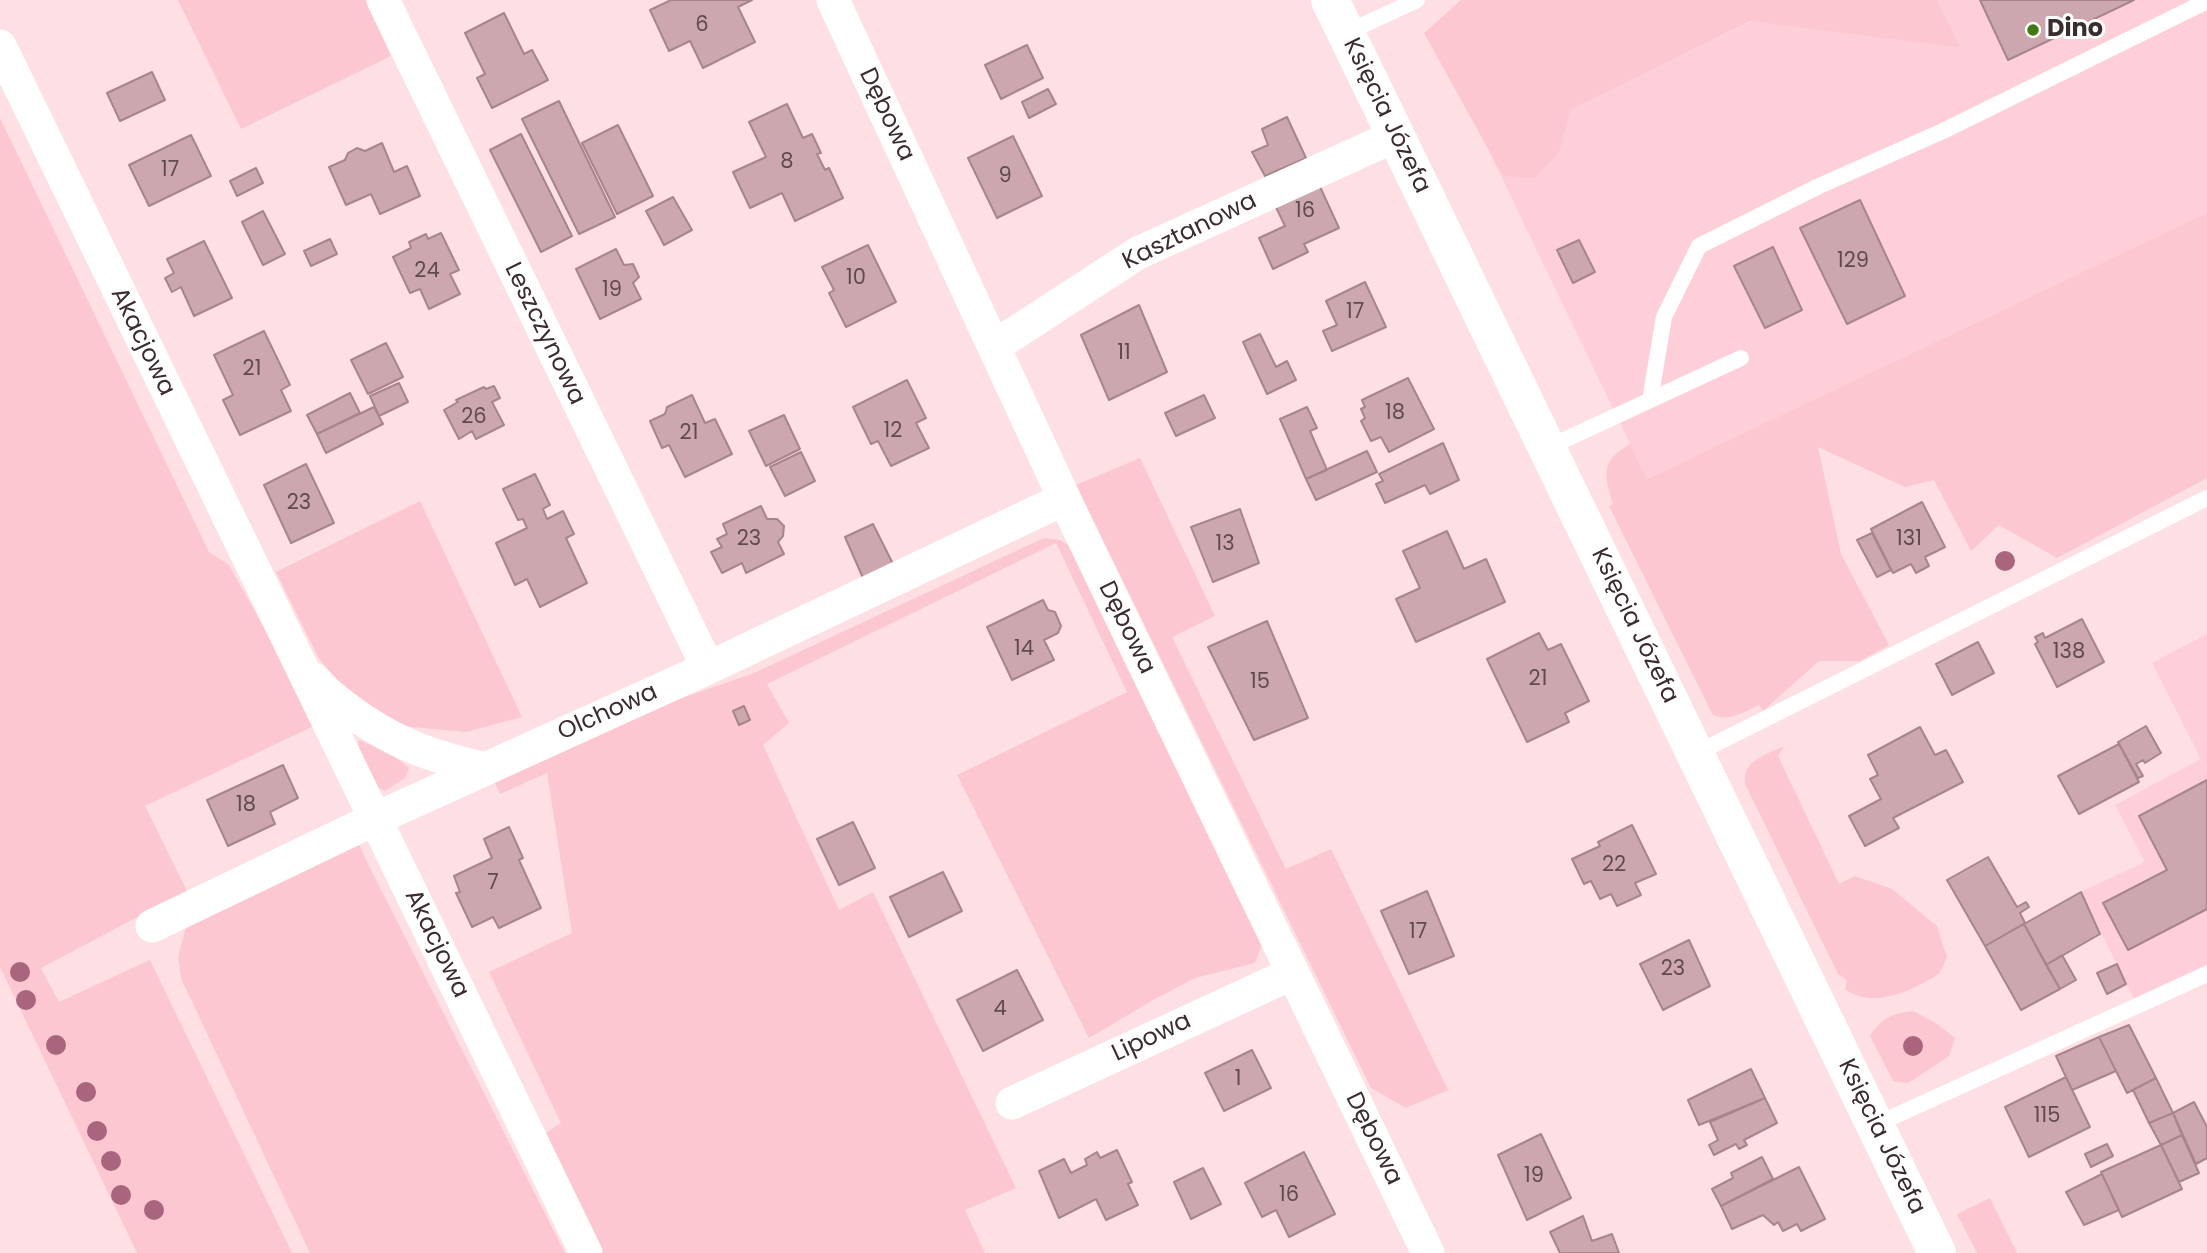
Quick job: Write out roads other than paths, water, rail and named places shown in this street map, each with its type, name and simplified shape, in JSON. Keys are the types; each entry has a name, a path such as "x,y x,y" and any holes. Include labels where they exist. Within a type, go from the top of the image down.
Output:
{"street":[{"name":"Leszczynowa","path":"383,0 708,668"},
{"name":"Dębowa","path":"833,0 1064,499 1428,1253"},
{"name":"Księcia Józefa","path":"1338,17 1937,1253"},
{"name":"Akacjowa","path":"0,46 586,1253"},
{"name":"Kasztanowa","path":"995,346 1139,253 1395,136"},
{"name":"Olchowa","path":"152,926 375,819 708,668 1064,499"},
{"name":"Akacjowa","path":"285,636 322,689 360,719 400,743 485,769"},
{"name":"Lipowa","path":"1012,1103 1293,973"}],"lane":[{"path":"1338,17 1418,0"},
{"path":"1650,400 1664,317 1699,246 1817,187 1943,131 2207,1"},
{"path":"1547,448 1741,358"},
{"path":"1695,754 2207,498"},
{"path":"1875,1125 2207,974"}],"place":[{"name":"Dino","path":"2033,30"}]}
